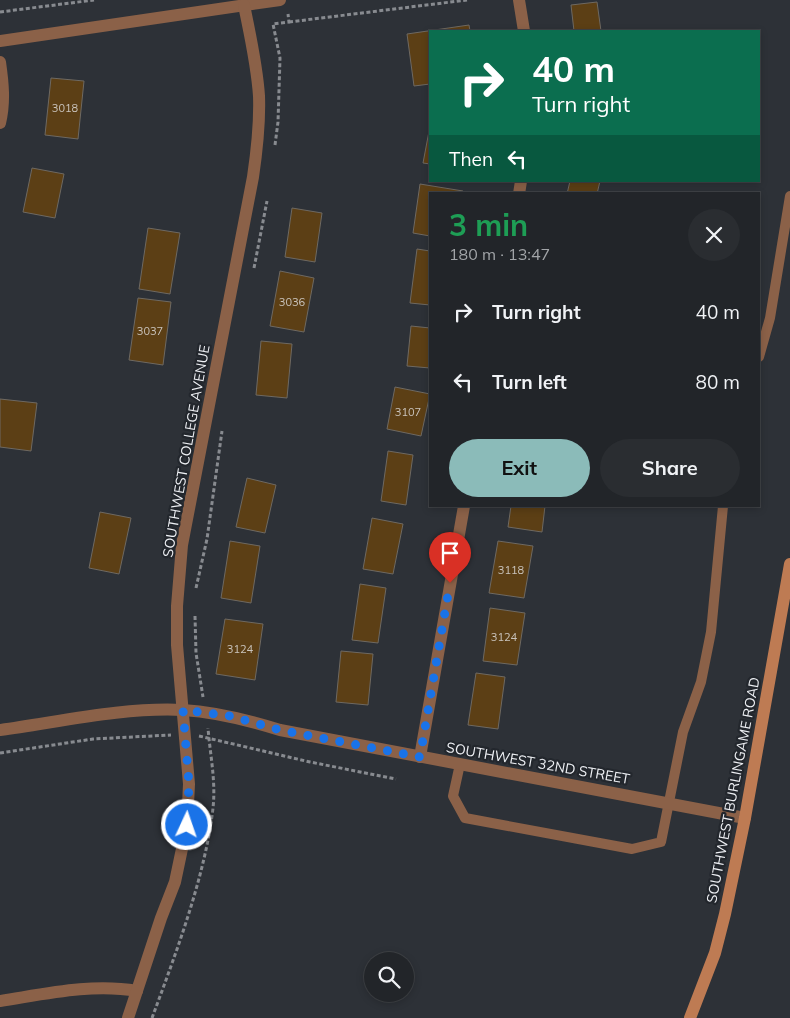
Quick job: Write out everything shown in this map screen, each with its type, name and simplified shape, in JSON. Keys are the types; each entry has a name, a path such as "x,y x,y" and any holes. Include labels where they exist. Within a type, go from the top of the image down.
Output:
{"main road":[{"name":"SOUTHWEST BURLINGAME ROAD","path":"690,1018 717,946 725,914 745,818 790,564"}],"street":[{"path":"519,0 524,30"},
{"path":"0,41 244,5 284,4"},
{"name":"SOUTHWEST COLLEGE AVENUE","path":"128,1018 175,882 187,825 189,784 177,645 177,606 182,545 254,177 258,144 259,97 255,59 244,5"},
{"path":"0,62 4,85 4,100 0,123"},
{"path":"420,757 464,507"},
{"name":"SOUTHWEST 32ND STREET","path":"0,730 127,712 155,710 206,712 255,722 280,730 745,818"},
{"path":"0,1001 77,990 116,988 137,991"}],"lane":[{"path":"760,353 770,318 790,196"},
{"path":"460,764 453,796 465,818 632,849 661,842 683,732 701,682 711,632 722,507"}],"path":[{"path":"0,12 94,0"},
{"path":"274,149 278,122 280,58 273,24 467,0"},
{"path":"284,4 289,22"},
{"path":"253,269 267,195"},
{"path":"194,595 207,539 222,430"},
{"path":"152,1018 201,870 213,808 213,779 206,712 196,653 195,614"}],"building":[{"path":"597,2 601,30 574,30 571,5"},
{"path":"469,25 470,30 435,30"},
{"path":"429,31 429,84 414,86 407,34"},
{"path":"51,78 84,81 78,139 45,135"},
{"path":"429,131 429,164 423,163"},
{"path":"32,168 64,174 55,218 23,212"},
{"path":"570,182 600,182 597,192 567,192"},
{"path":"420,184 463,191 429,192 429,236 413,233"},
{"path":"292,208 322,213 315,262 285,257"},
{"path":"148,228 180,233 170,294 139,289"},
{"path":"417,249 429,251 429,305 410,303"},
{"path":"280,271 314,278 304,332 270,326"},
{"path":"138,298 171,302 163,365 129,360"},
{"path":"411,326 429,328 429,368 407,366"},
{"path":"261,341 292,344 287,398 256,395"},
{"path":"395,387 429,394 421,436 387,429"},
{"path":"0,399 37,403 31,451 0,447"},
{"path":"388,451 413,455 406,505 381,501"},
{"path":"247,478 276,485 265,533 236,527"},
{"path":"511,507 545,507 542,532 508,527"},
{"path":"100,512 131,518 119,574 89,568"},
{"path":"372,518 403,524 393,574 363,569"},
{"path":"230,541 260,546 251,603 221,598"},
{"path":"498,541 533,546 524,598 489,593"},
{"path":"360,584 386,588 378,643 352,640"},
{"path":"490,608 525,613 517,665 483,661"},
{"path":"225,619 263,624 255,680 216,674"},
{"path":"341,651 373,654 368,705 336,702"},
{"path":"476,673 505,677 498,729 468,725"}],"route":[{"path":"187,825 189,784 183,710 230,716 280,730 420,757 450,583"}]}
